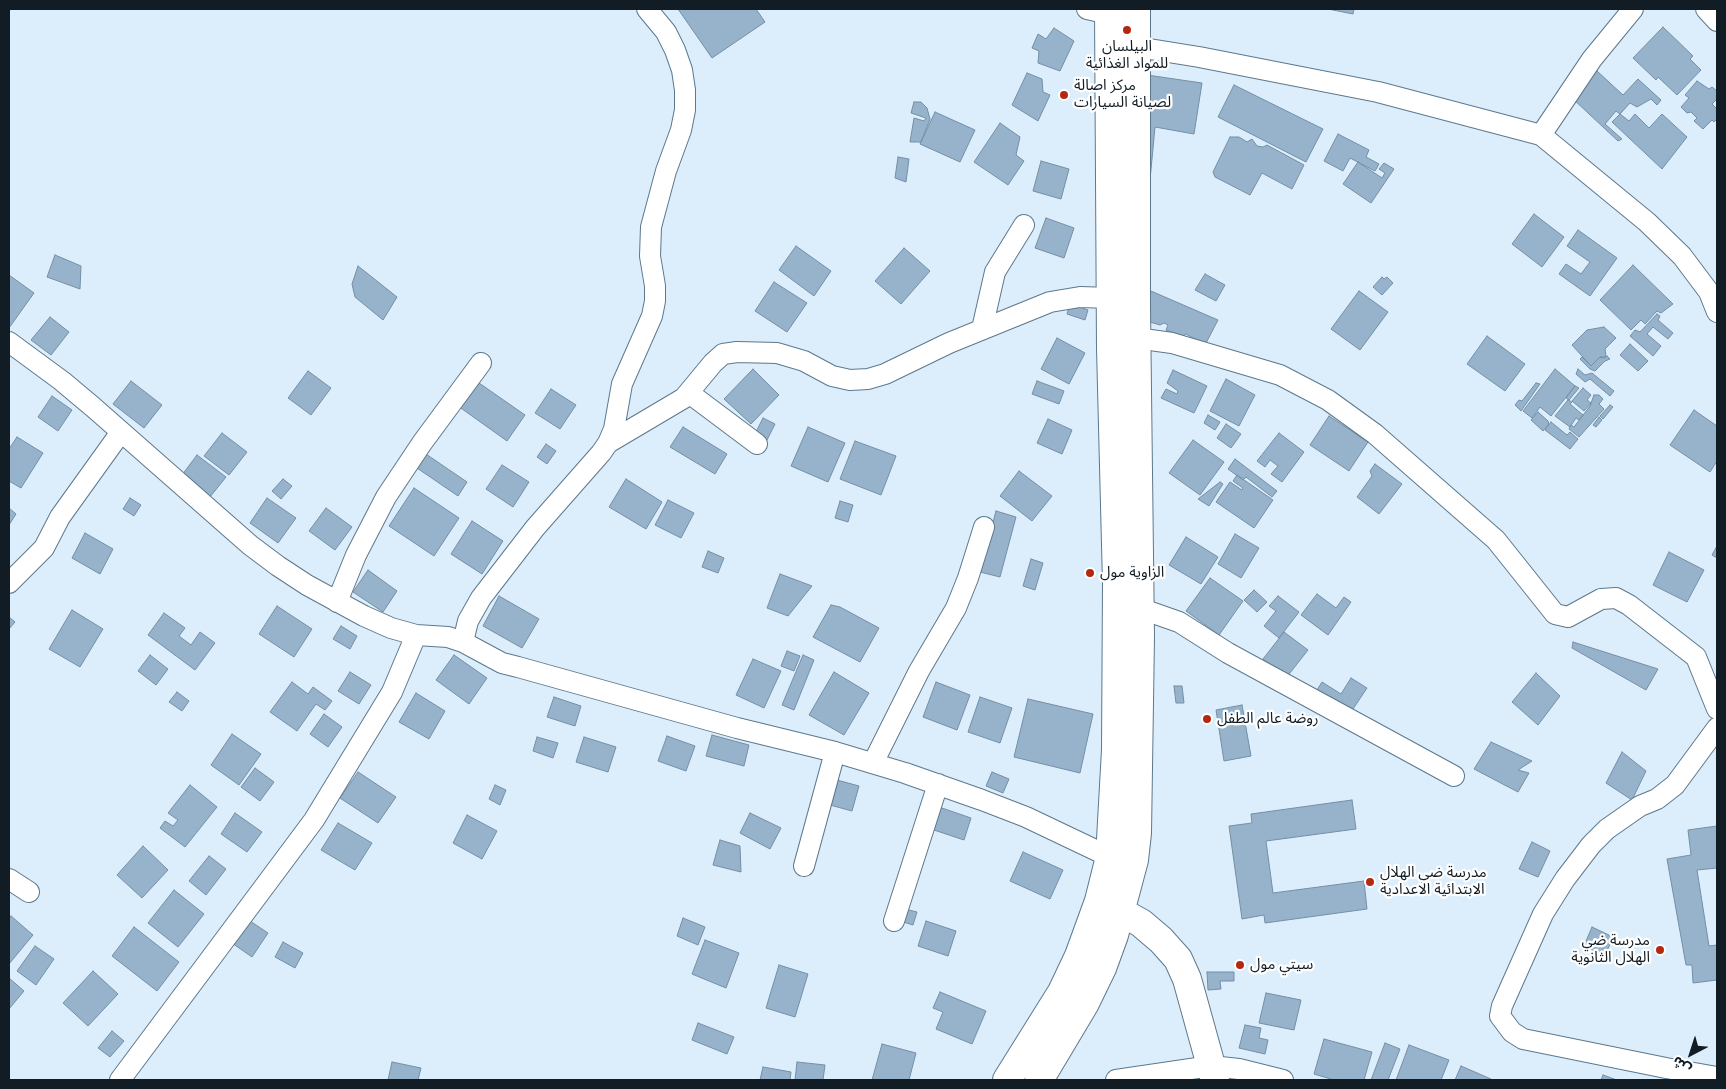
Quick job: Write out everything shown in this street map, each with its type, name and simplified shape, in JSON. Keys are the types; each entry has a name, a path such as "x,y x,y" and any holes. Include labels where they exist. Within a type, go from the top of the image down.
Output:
{"main road":[{"path":"1039,1080 1086,1003 1102,968 1110,906 1110,857 1124,831 1139,608 1136,338 1138,47 1136,9"},
{"path":"1007,1080 1062,992 1079,956 1110,906 1134,860 1124,831 1116,750 1117,584 1102,10"},
{"path":"1110,906 1141,923 1161,940 1178,959 1188,979 1213,1073"}],"street":[{"path":"463,642 468,620 481,598 535,528 608,443 614,429 622,384 652,316 655,286 650,256 651,227 666,171 681,130 685,110 685,90 682,70 675,50 666,32 647,9"},
{"path":"1540,135 1592,59 1633,9"},
{"path":"1706,9 1717,21"},
{"path":"1138,47 1378,92 1540,135 1647,222 1682,256 1713,294 1717,312"},
{"path":"982,329 995,272 1024,226"},
{"path":"608,443 678,402 689,393 717,358 730,352 777,354 804,361 832,376 850,380 868,379 885,374 982,329 1058,300 1080,297 1111,298"},
{"path":"1136,338 1172,344 1280,374 1328,400 1375,434 1496,540 1555,614 1568,617 1601,600 1616,598 1629,605 1696,657 1717,709"},
{"path":"9,342 62,381 250,545 278,566 337,602 391,628 463,642 487,656 510,665 737,728 873,763 938,784 1026,818 1110,857"},
{"path":"337,602 356,555 386,497 422,443 481,363"},
{"path":"689,393 757,444"},
{"path":"9,583 44,548 60,517 121,432"},
{"path":"873,763 919,671 956,608 968,578 984,527"},
{"path":"1139,608 1179,622 1228,653 1454,776"},
{"path":"120,1080 314,820 392,692 416,634"},
{"path":"1717,728 1675,785 1657,799 1640,806 1607,829 1590,845 1564,879 1543,914 1502,1006 1500,1016 1512,1032 1523,1039 1663,1074 1717,1077"},
{"path":"804,866 834,752"},
{"path":"894,922 938,784"},
{"path":"9,879 29,892"},
{"path":"1116,1080 1213,1073 1239,1069 1283,1080"}],"building":[{"path":"678,9 756,9 765,22 712,58"},
{"path":"1328,9 1354,9 1353,14"},
{"path":"1663,27 1693,56 1690,59 1701,70 1677,95 1658,77 1656,80 1633,58"},
{"path":"1054,28 1074,41 1060,71 1038,63 1039,51 1032,48 1038,34 1046,39"},
{"path":"1597,71 1623,95 1638,79 1661,100 1657,105 1651,99 1637,107 1630,103 1620,114 1616,111 1605,124 1622,139 1618,141 1572,98"},
{"path":"1027,73 1042,79 1043,92 1050,95 1038,121 1012,105"},
{"path":"1147,75 1202,83 1194,134 1155,127 1150,180 1139,177"},
{"path":"1697,81 1709,89 1712,87 1717,91 1717,99 1712,104 1717,109 1717,119 1714,122 1712,120 1703,129 1694,121 1697,118 1691,112 1687,113 1681,107 1689,98 1685,95"},
{"path":"1234,85 1323,129 1306,162 1218,117"},
{"path":"914,102 921,102 927,108 930,119 921,142 910,142 914,118 924,121 926,118 911,113"},
{"path":"935,112 975,130 960,162 920,144"},
{"path":"1620,114 1629,121 1635,114 1649,128 1662,114 1687,137 1662,169 1612,122"},
{"path":"1000,123 1020,137 1016,155 1024,161 1008,185 974,162"},
{"path":"1338,134 1369,150 1366,157 1379,164 1375,171 1350,158 1343,171 1324,161"},
{"path":"1230,137 1239,137 1247,142 1252,139 1257,146 1263,147 1267,145 1304,165 1292,189 1262,173 1250,195 1215,177 1213,172"},
{"path":"898,157 909,159 906,182 895,178"},
{"path":"1041,161 1069,169 1061,199 1033,191"},
{"path":"1358,162 1382,178 1385,173 1379,169 1384,163 1394,169 1371,203 1343,184"},
{"path":"1534,214 1564,237 1542,267 1512,244"},
{"path":"1046,218 1074,228 1064,258 1035,248"},
{"path":"1578,230 1617,258 1590,296 1559,274 1566,264 1581,274 1590,262 1567,246"},
{"path":"796,246 831,271 814,296 779,270"},
{"path":"904,248 930,271 901,304 875,281"},
{"path":"55,255 81,266 80,289 47,277"},
{"path":"1633,265 1673,304 1661,313 1657,311 1645,324 1641,320 1631,330 1600,300"},
{"path":"358,266 397,297 383,320 355,297 352,284"},
{"path":"1205,274 1225,285 1216,301 1195,290"},
{"path":"9,275 34,293 9,328"},
{"path":"1382,277 1384,279 1387,277 1393,283 1382,295 1373,287"},
{"path":"774,282 807,303 787,332 755,311"},
{"path":"1144,288 1218,320 1205,345 1186,334 1183,336 1166,330 1168,325 1164,323 1160,325 1143,320"},
{"path":"1359,291 1388,312 1360,350 1331,329"},
{"path":"1070,304 1088,310 1085,320 1067,314"},
{"path":"1657,314 1660,316 1658,320 1673,333 1668,339 1653,327 1647,334 1661,346 1653,356 1630,336 1635,330 1640,332"},
{"path":"50,317 69,332 51,355 31,340"},
{"path":"1604,327 1616,338 1605,349 1606,357 1600,357 1591,366 1572,345 1587,330"},
{"path":"1487,336 1525,364 1505,391 1467,364"},
{"path":"1057,338 1085,353 1069,384 1041,369"},
{"path":"1630,344 1648,361 1638,371 1620,355"},
{"path":"1607,356 1610,359 1605,361 1595,371 1590,369 1580,359 1582,357 1591,366 1600,357 1604,358"},
{"path":"753,369 779,395 751,424 724,399"},
{"path":"1555,369 1575,386 1551,416 1540,407 1532,418 1523,411"},
{"path":"1578,369 1585,375 1592,373 1614,391 1610,396 1590,379 1585,382 1576,374"},
{"path":"1173,370 1207,386 1194,413 1161,398 1166,389 1177,394 1178,391 1167,383"},
{"path":"308,371 331,388 311,415 288,398"},
{"path":"469,376 525,415 507,441 451,401"},
{"path":"1226,379 1255,395 1239,426 1210,411"},
{"path":"131,381 162,405 144,428 113,404"},
{"path":"1037,381 1064,391 1059,404 1032,394"},
{"path":"1536,383 1540,384 1521,411 1515,405 1519,400 1522,401"},
{"path":"1575,386 1579,388 1569,400 1566,398"},
{"path":"1583,388 1591,395 1587,400 1591,403 1584,411 1572,401"},
{"path":"551,389 576,405 560,429 535,413"},
{"path":"1594,395 1599,395 1603,399 1599,404 1604,409 1579,437 1569,429 1571,425 1574,427 1590,406"},
{"path":"52,396 72,410 58,431 38,417"},
{"path":"1568,400 1583,415 1579,420 1576,418 1570,427 1555,416"},
{"path":"1610,405 1613,407 1603,419 1600,416"},
{"path":"1694,410 1717,426 1717,461 1710,472 1670,445"},
{"path":"1538,412 1549,424 1543,431 1531,420"},
{"path":"1208,415 1220,422 1215,430 1204,423"},
{"path":"1329,416 1368,442 1349,471 1310,445"},
{"path":"1599,417 1602,420 1596,427 1593,425"},
{"path":"763,418 775,424 767,440 755,434"},
{"path":"1048,419 1072,430 1062,454 1037,443"},
{"path":"1551,422 1567,435 1570,432 1578,439 1570,449 1545,430"},
{"path":"1226,424 1241,434 1231,448 1217,438"},
{"path":"683,427 727,454 715,474 670,447"},
{"path":"808,427 845,443 828,482 791,466"},
{"path":"222,433 247,452 229,475 204,456"},
{"path":"1279,433 1304,452 1282,482 1271,474 1278,466 1270,460 1265,467 1257,461"},
{"path":"17,437 43,453 21,488 9,481 9,449"},
{"path":"1193,440 1224,462 1200,495 1169,473"},
{"path":"855,441 896,456 881,495 840,479"},
{"path":"546,444 556,451 547,464 537,457"},
{"path":"423,452 467,482 458,496 414,466"},
{"path":"197,455 226,477 210,497 182,475"},
{"path":"1235,459 1277,491 1272,497 1246,477 1243,480 1228,469"},
{"path":"1375,464 1402,484 1379,514 1357,497 1372,476 1370,471"},
{"path":"502,465 529,482 513,507 486,489"},
{"path":"1019,471 1052,496 1032,521 1000,496"},
{"path":"1237,475 1273,500 1254,528 1216,502 1230,482 1242,490 1243,488 1233,481"},
{"path":"283,479 292,486 281,499 272,491"},
{"path":"626,479 662,502 646,529 609,507"},
{"path":"1220,482 1223,484 1209,506 1198,499"},
{"path":"414,488 459,518 434,556 389,526"},
{"path":"130,498 141,505 134,516 123,509"},
{"path":"267,498 296,518 278,543 250,523"},
{"path":"668,500 694,513 681,538 655,525"},
{"path":"840,501 853,505 848,522 835,518"},
{"path":"9,508 16,514 9,525"},
{"path":"326,508 352,527 335,550 309,531"},
{"path":"996,511 1016,517 1000,577 980,572"},
{"path":"472,521 503,541 482,574 451,554"},
{"path":"85,533 113,549 100,574 72,558"},
{"path":"1235,534 1259,548 1241,578 1218,564"},
{"path":"1186,537 1218,557 1201,584 1169,565"},
{"path":"1717,546 1717,558 1712,555"},
{"path":"708,551 724,558 718,573 702,567"},
{"path":"1669,552 1704,570 1687,602 1653,585"},
{"path":"1031,559 1043,563 1035,590 1023,586"},
{"path":"368,570 397,591 383,612 353,592"},
{"path":"780,574 812,586 788,616 767,608"},
{"path":"1210,578 1243,601 1219,635 1186,611"},
{"path":"1254,590 1267,602 1257,612 1244,600"},
{"path":"1317,594 1336,608 1344,597 1351,602 1328,635 1301,615"},
{"path":"499,596 539,619 522,648 483,626"},
{"path":"1278,596 1299,612 1279,638 1264,626 1276,611 1269,606"},
{"path":"831,605 840,607 879,628 860,662 813,637"},
{"path":"277,606 312,629 294,657 259,634"},
{"path":"72,610 103,629 80,667 49,649"},
{"path":"164,613 185,628 179,636 191,645 200,632 215,643 195,670 148,635"},
{"path":"9,617 15,622 9,629"},
{"path":"341,626 357,636 350,649 333,639"},
{"path":"1284,632 1308,650 1286,678 1263,659"},
{"path":"1573,642 1658,669 1646,690 1572,648"},
{"path":"787,651 800,656 794,671 781,666"},
{"path":"150,655 168,669 156,685 138,671"},
{"path":"454,655 487,678 469,704 436,680"},
{"path":"803,655 814,660 794,710 782,705"},
{"path":"753,659 781,671 764,708 736,695"},
{"path":"350,672 371,685 359,704 338,691"},
{"path":"834,672 869,693 844,735 809,715"},
{"path":"1536,673 1560,696 1538,725 1512,702"},
{"path":"1351,678 1367,688 1349,715 1315,693 1322,682 1341,694"},
{"path":"292,682 308,694 313,687 332,701 325,710 316,704 297,731 270,712"},
{"path":"936,682 970,695 957,730 923,717"},
{"path":"1174,686 1182,686 1184,703 1176,703"},
{"path":"177,692 189,701 182,711 169,702"},
{"path":"416,693 445,711 429,739 399,722"},
{"path":"554,697 581,706 575,726 547,717"},
{"path":"980,697 1012,708 1000,743 968,732"},
{"path":"1028,699 1093,714 1080,773 1014,757"},
{"path":"1242,705 1251,756 1224,761 1216,710"},
{"path":"324,714 342,727 328,747 310,734"},
{"path":"232,734 261,754 239,785 211,765"},
{"path":"712,735 749,745 744,766 706,756"},
{"path":"667,736 695,746 686,771 658,761"},
{"path":"537,737 558,743 553,758 533,751"},
{"path":"584,737 616,747 608,772 576,762"},
{"path":"1491,742 1532,761 1518,770 1529,773 1518,792 1474,769"},
{"path":"1622,752 1646,771 1632,800 1606,783"},
{"path":"255,768 274,782 260,801 241,787"},
{"path":"358,772 396,797 378,823 340,798"},
{"path":"992,772 1009,779 1003,793 986,786"},
{"path":"837,780 859,786 852,811 830,805"},
{"path":"190,785 217,807 185,847 160,828 165,821 173,826 178,820 168,813"},
{"path":"495,785 506,790 500,805 489,799"},
{"path":"1352,800 1356,829 1266,841 1273,893 1364,881 1367,909 1265,923 1264,915 1242,919 1229,826 1252,823 1251,814"},
{"path":"939,807 971,818 964,840 931,829"},
{"path":"235,813 262,832 247,852 221,834"},
{"path":"750,813 781,828 770,849 740,833"},
{"path":"467,815 497,831 482,859 453,843"},
{"path":"338,823 372,843 355,870 321,850"},
{"path":"1717,826 1717,868 1697,870 1709,946 1717,945 1717,980 1693,983 1692,965 1686,965 1667,859 1691,855 1688,830"},
{"path":"720,840 740,846 741,872 713,865"},
{"path":"1532,842 1550,851 1538,877 1519,869"},
{"path":"143,846 168,870 142,898 117,875"},
{"path":"1023,852 1063,870 1050,899 1010,881"},
{"path":"209,856 226,869 206,895 189,881"},
{"path":"174,890 204,914 178,947 148,923"},
{"path":"901,908 917,912 913,925 897,920"},
{"path":"11,916 33,935 9,964 9,919"},
{"path":"244,917 268,933 252,957 229,941"},
{"path":"683,918 705,927 698,945 677,936"},
{"path":"926,921 956,931 948,956 918,946"},
{"path":"134,927 179,962 157,991 112,956"},
{"path":"1592,927 1613,937 1605,956 1584,946"},
{"path":"705,940 739,953 726,988 692,974"},
{"path":"283,942 303,953 295,968 275,957"},
{"path":"35,946 54,959 36,985 17,971"},
{"path":"779,965 808,974 795,1017 766,1008"},
{"path":"93,971 118,994 88,1026 63,1003"},
{"path":"1207,972 1234,972 1234,981 1220,981 1221,989 1208,990"},
{"path":"9,978 24,991 9,1009"},
{"path":"940,992 986,1011 972,1044 936,1029 943,1012 933,1008"},
{"path":"1266,993 1301,1000 1294,1030 1259,1023"},
{"path":"698,1023 734,1037 727,1054 692,1040"},
{"path":"1245,1025 1261,1028 1259,1038 1268,1040 1265,1054 1239,1048"},
{"path":"112,1031 124,1041 110,1057 98,1048"},
{"path":"1324,1039 1372,1052 1364,1080 1334,1080 1314,1074"},
{"path":"1385,1043 1400,1049 1388,1080 1371,1080"},
{"path":"882,1044 916,1053 909,1080 872,1080"},
{"path":"1409,1045 1449,1060 1441,1080 1396,1080"},
{"path":"392,1062 421,1068 418,1080 388,1080"},
{"path":"797,1062 825,1065 823,1080 795,1080"},
{"path":"1461,1066 1491,1079 1455,1080"},
{"path":"763,1067 791,1072 790,1080 760,1080"},
{"path":"1603,1075 1617,1080 1601,1080"}],"place":[{"name":"البيلسان للمواد الغذائية","path":"1127,30"},
{"name":"مركز اصالة لصيانة السيارات","path":"1064,95"},
{"name":"الزاوية مول","path":"1090,573"},
{"name":"روضة عالم الطفل","path":"1207,719"},
{"name":"مدرسة ضي الهلال الابتدائية الاعدادية","path":"1370,882"},
{"name":"مدرسة ضي الهلال الثانوية","path":"1660,950"},
{"name":"سيتي مول","path":"1240,965"}]}
